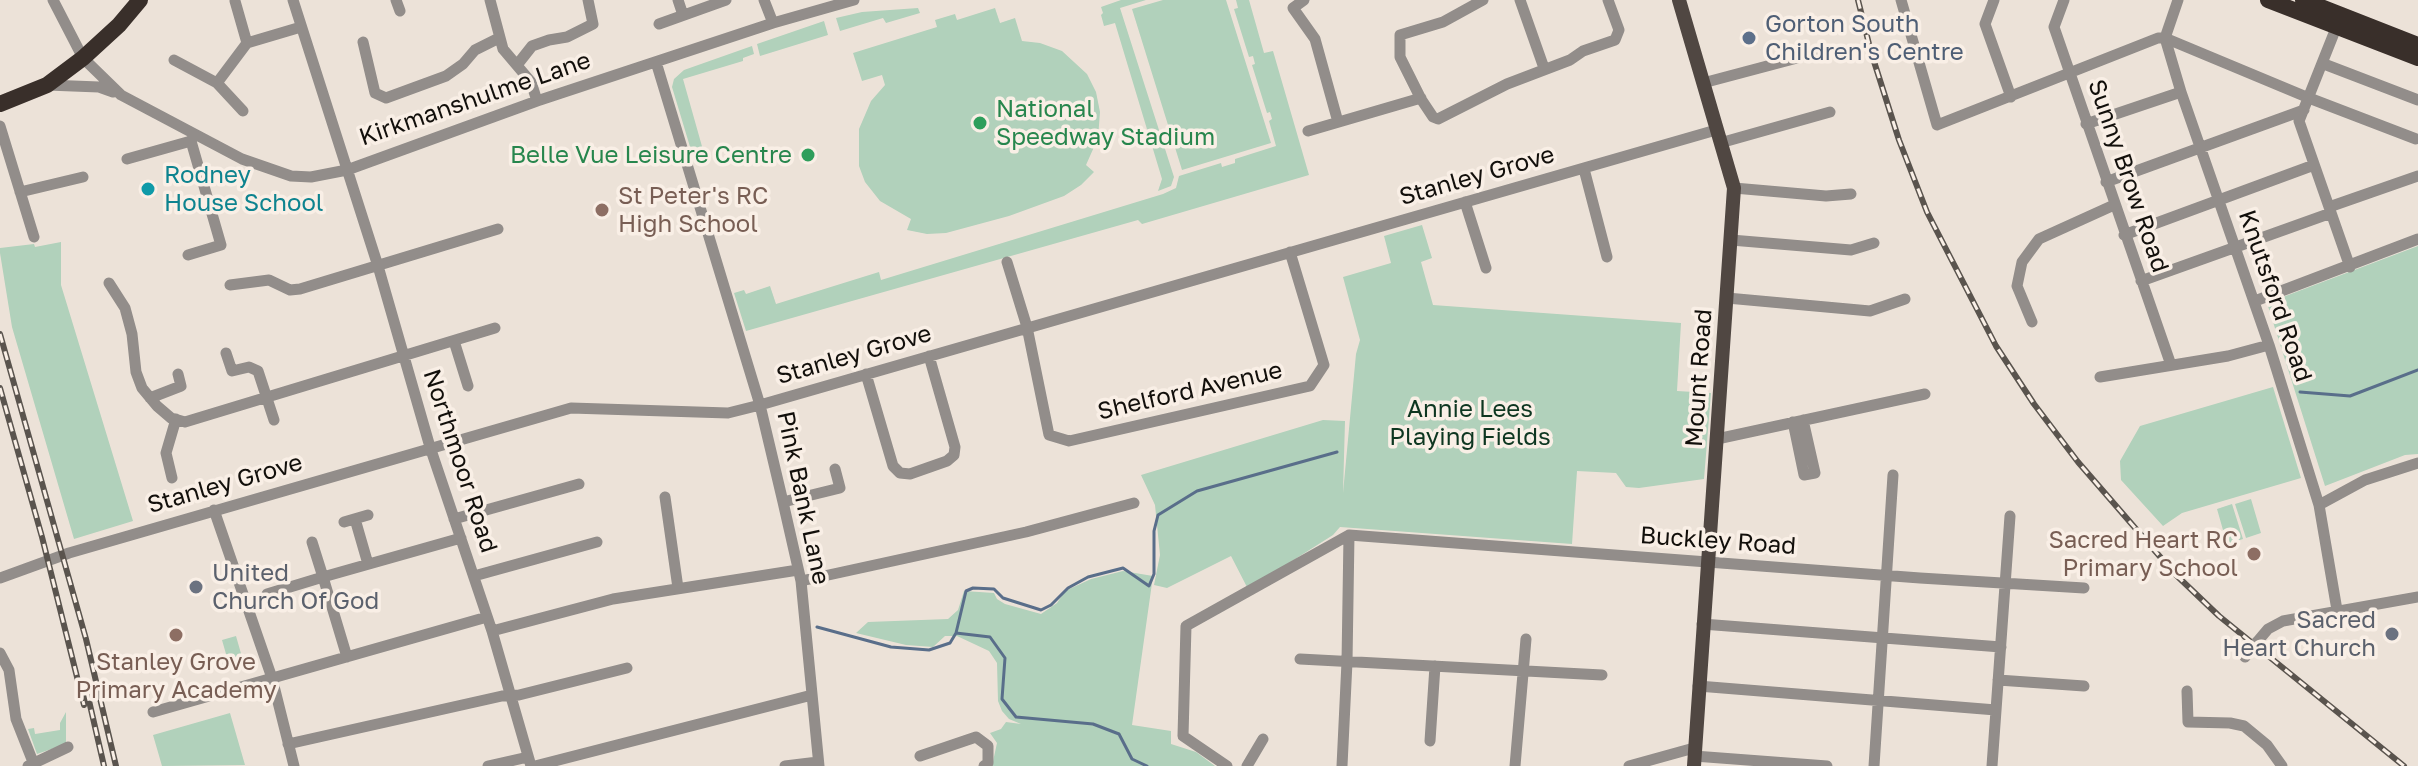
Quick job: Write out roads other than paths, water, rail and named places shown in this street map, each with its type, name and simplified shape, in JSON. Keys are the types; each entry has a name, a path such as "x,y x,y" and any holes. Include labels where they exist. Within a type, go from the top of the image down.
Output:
{"highway":[{"path":"83,58 119,25 140,0"},
{"path":"2268,0 2418,45"},
{"path":"2303,0 2418,58"},
{"name":"Kirkmanshulme Lane","path":"0,104 47,85 83,58"}],"main road":[{"name":"Mount Road","path":"1679,0 1734,188 1694,757"}],"street":[{"path":"53,0 83,58"},
{"name":"Northmoor Road","path":"293,0 531,763"},
{"path":"490,0 503,49 531,82 537,101"},
{"path":"517,65 532,46 567,37 593,24 588,0"},
{"path":"678,0 683,15"},
{"path":"659,24 726,0"},
{"path":"764,0 773,23"},
{"name":"Kirkmanshulme Lane","path":"47,85 99,87 121,95 192,138 291,176 311,177 347,170 537,101 773,23 854,0"},
{"path":"1304,0 1293,8 1315,39 1338,122"},
{"path":"1483,0 1443,22 1400,35 1400,57 1433,117 1438,119 1544,68 1615,40 1619,30 1608,0"},
{"path":"1520,0 1544,68"},
{"path":"1901,0 1937,125 2158,38 2165,38 2416,139"},
{"path":"1994,0 1985,24 2011,97"},
{"name":"Sunny Brow Road","path":"2064,0 2054,27 2171,365"},
{"path":"2165,38 2178,0"},
{"path":"235,1 247,43"},
{"path":"2339,20 2299,121 2350,267"},
{"path":"217,83 247,43 301,27"},
{"path":"363,42 375,93 386,98 446,76 482,45 499,38"},
{"name":"Knutsford Road","path":"2165,38 2200,148 2255,301 2319,505 2337,610"},
{"path":"1703,83 1816,53"},
{"name":"Kirkmanshulme Lane","path":"83,58 121,95"},
{"path":"174,60 217,83 243,111"},
{"name":"Pink Bank Lane","path":"656,62 760,405 783,502 799,576 819,764"},
{"path":"2324,64 2418,100"},
{"path":"2086,124 2181,92"},
{"path":"1308,131 1421,98"},
{"path":"2106,182 2304,110"},
{"name":"Stanley Grove","path":"0,578 69,553 571,408 728,413 1584,169 1830,112"},
{"path":"0,126 34,237"},
{"path":"127,159 192,138 221,245 188,255"},
{"path":"2124,235 2314,165"},
{"path":"1584,169 1607,257"},
{"path":"2141,281 2418,176"},
{"path":"20,192 83,177"},
{"path":"1734,188 1826,196 1851,194"},
{"path":"1465,202 1486,268"},
{"path":"2032,322 2017,286 2022,262 2039,239 2114,205"},
{"path":"230,285 269,280 290,290 300,289 498,229"},
{"path":"2255,301 2418,239"},
{"path":"1731,240 1851,250 1874,243"},
{"name":"Shelford Avenue","path":"1027,327 1049,435 1069,441 1310,386 1324,365 1290,252"},
{"path":"1007,262 1027,327"},
{"path":"109,283 125,308 132,334 136,372 142,388 164,412 185,422 495,328"},
{"path":"1727,298 1870,311 1905,299"},
{"path":"454,341 468,386"},
{"path":"2100,377 2228,356 2269,345"},
{"path":"226,353 232,371 249,367 258,371 274,420"},
{"path":"866,374 893,466 900,473 910,474 947,461 954,455 955,447 929,356"},
{"path":"150,398 181,386 178,374"},
{"path":"1717,439 1925,394"},
{"path":"172,478 166,453 176,419"},
{"path":"2319,505 2365,480 2418,463"},
{"path":"783,502 840,488 835,469"},
{"path":"1874,766 1893,475"},
{"path":"454,519 579,484"},
{"path":"665,497 678,588"},
{"path":"492,631 613,599 678,588 799,576 1026,532 1134,503"},
{"path":"214,510 272,678 294,766"},
{"path":"368,515 349,520 368,564"},
{"path":"1992,766 2010,516"},
{"path":"1342,766 1349,535"},
{"path":"1227,766 1183,736 1186,626 1349,535"},
{"name":"Buckley Road","path":"1349,535 2084,588"},
{"path":"267,594 461,538"},
{"path":"312,542 347,657"},
{"path":"474,576 597,542"},
{"path":"2243,659 2268,629 2283,621 2418,597"},
{"path":"153,712 487,617"},
{"path":"1702,624 2001,647"},
{"path":"1515,766 1526,639"},
{"path":"0,653 9,670 16,719 30,764 68,747"},
{"path":"1300,659 1602,675"},
{"path":"1430,741 1435,666"},
{"path":"288,744 627,668"},
{"path":"1998,680 2084,686"},
{"path":"1698,686 1996,710"},
{"path":"2187,691 2188,722 2244,726 2267,745 2282,766"},
{"path":"488,766 531,763 812,695"},
{"path":"920,756 976,737 988,746 988,763 984,766"},
{"path":"1247,766 1263,739"},
{"path":"1629,766 1694,757 1827,766"},
{"path":"785,766 819,764"}],"waterway":[{"path":"2300,392 2350,396 2418,370"},
{"path":"817,627 891,647 929,650 950,643 956,633 966,591 973,588 994,589 1003,598 1041,610 1051,605 1068,588 1088,577 1123,568 1149,586 1154,574 1154,531 1158,515 1197,491 1337,452"},
{"path":"956,633 990,637 1005,658 1002,699 1016,717 1093,724 1119,734 1132,759 1147,766"}],"railway":[{"path":"1858,0 1899,140 1927,212 1996,346 2034,404 2078,462 2175,574 2219,616 2404,766"},
{"path":"0,334 86,639 116,766"},
{"path":"0,388 42,537 84,705"},
{"path":"87,692 104,766"}],"place":[{"name":"Gorton South Children's Centre","path":"1749,38"},
{"name":"National Speedway Stadium","path":"980,123"},
{"name":"Belle Vue Leisure Centre","path":"808,155"},
{"name":"Rodney House School","path":"148,189"},
{"name":"St Peter's RC High School","path":"602,210"},
{"name":"Sacred Heart RC Primary School","path":"2254,554"},
{"name":"United Church Of God","path":"196,587"},
{"name":"Sacred Heart Church","path":"2392,634"},
{"name":"Stanley Grove Primary Academy","path":"176,635"}],"park label":[{"name":"Annie Lees Playing Fields","path":"1470,423"}]}
